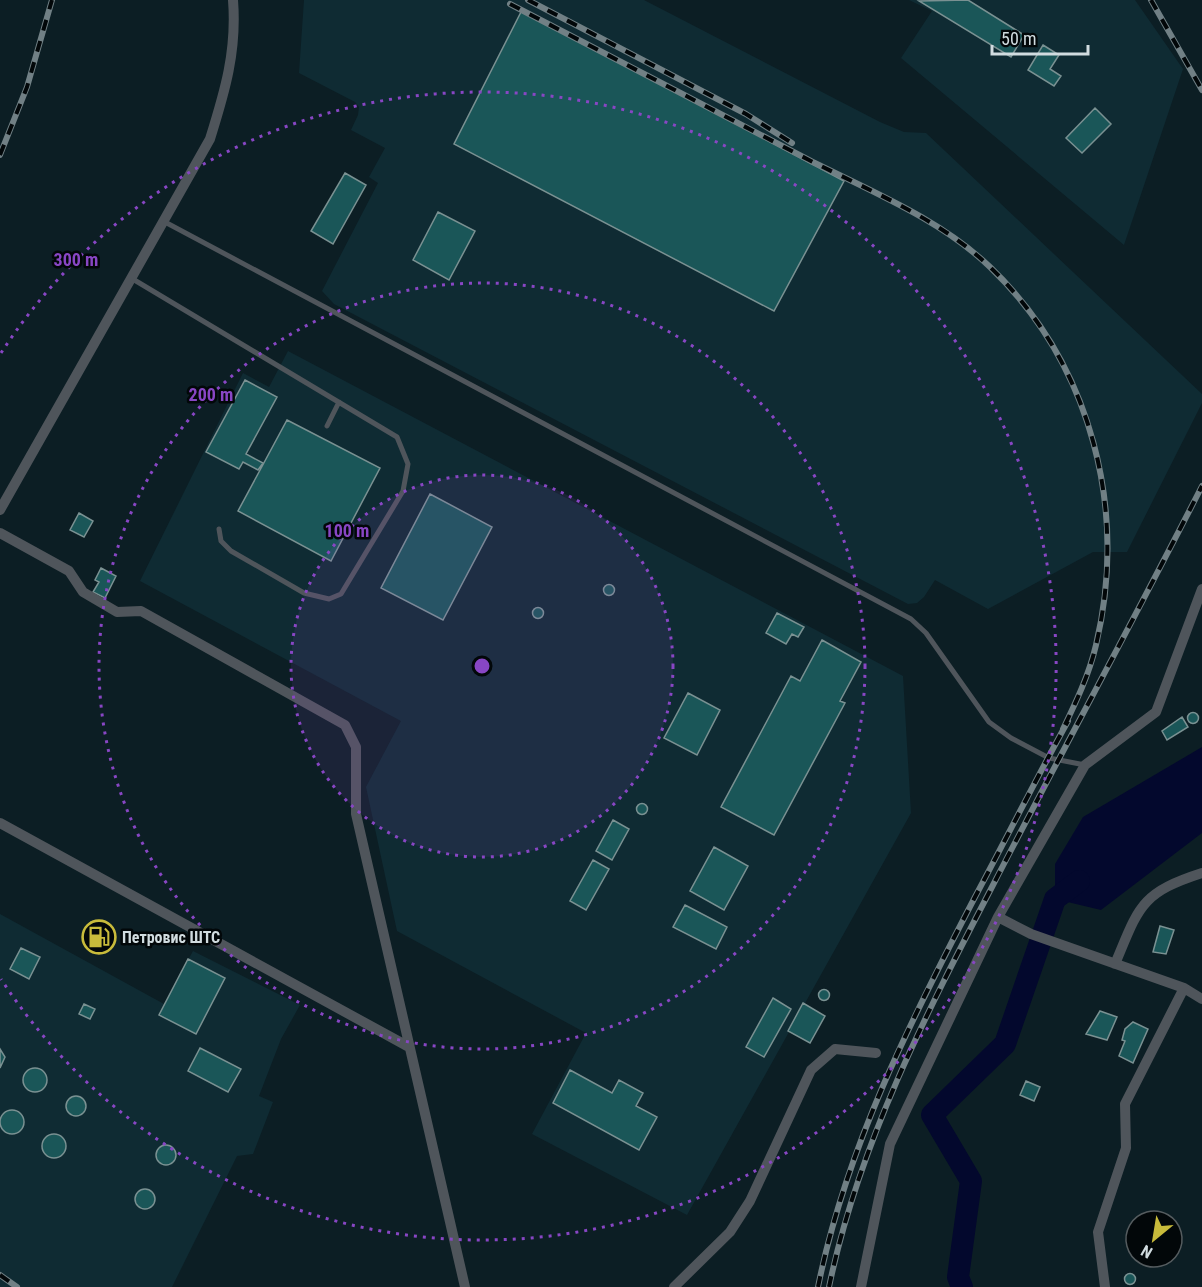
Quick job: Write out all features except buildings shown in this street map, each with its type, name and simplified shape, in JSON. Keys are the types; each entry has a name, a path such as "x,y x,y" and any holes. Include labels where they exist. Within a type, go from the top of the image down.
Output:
{"street":[{"path":"0,510 210,139 231,63 235,23 233,0"},
{"path":"0,533 69,571 83,592 117,612 141,612 345,725 356,747 356,814 465,1287"},
{"path":"861,1287 890,1144 998,916 1085,765 1156,712 1202,589"},
{"path":"0,823 409,1047"},
{"path":"1115,964 1136,915 1152,895 1170,884 1202,873"},
{"path":"998,916 1031,934 1184,988 1202,999"},
{"path":"1105,1287 1098,1232 1126,1148 1125,1104 1184,988"},
{"path":"674,1287 730,1232 750,1201 811,1070 835,1049 876,1053"}],"lane":[{"path":"163,221 911,619 926,633 989,722 1011,738 1048,758 1085,765"},
{"path":"131,278 397,437 408,464 403,491 341,594 329,599 304,593 231,550 221,541 219,530"},
{"path":"327,426 339,402"}],"shaded area":[{"path":"304,0 644,0 880,122 904,132 926,133 1202,394 1202,403 1127,552 1093,552 988,609 935,580 924,597 917,603 908,604 334,304 322,291 378,183 369,177 385,148 351,130 358,115 359,107 355,102 299,73"},
{"path":"909,0 1135,0 1183,69 1124,245 901,58 932,11"},
{"path":"288,351 903,676 911,813 687,1215 532,1134 586,1033 397,931 366,787 401,721 140,581 243,373 269,387"},
{"path":"0,914 164,1004 193,951 300,1005 281,1039 259,1096 273,1102 253,1154 237,1156 172,1287 0,1287"}],"water":[{"path":"1202,747 1202,833 1101,910 1055,899 1055,864 1083,817"}],"waterway":[{"path":"962,1287 958,1277 971,1181 932,1115 1005,1044 1055,899 1079,881"}],"railway":[{"path":"0,155 27,87 52,0"},
{"path":"528,0 746,114 792,143"},
{"path":"1151,0 1202,90"},
{"path":"510,4 927,220 949,234 990,267 1025,306 1054,348 1077,394 1093,442 1103,492 1107,543 1105,594 1093,656 1082,688 1063,729"},
{"path":"829,1287 858,1182 897,1080 943,982 1202,486"},
{"path":"818,1287 845,1185 863,1135 904,1039 1068,721"},
{"path":"0,1275 17,1287"}],"place":[{"name":"Петровис ШТС","path":"99,937"}]}
